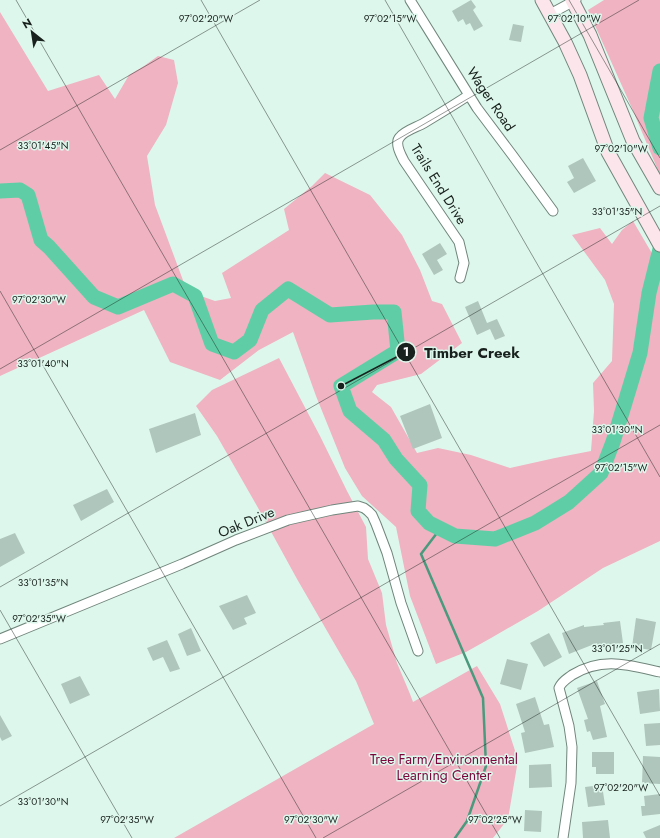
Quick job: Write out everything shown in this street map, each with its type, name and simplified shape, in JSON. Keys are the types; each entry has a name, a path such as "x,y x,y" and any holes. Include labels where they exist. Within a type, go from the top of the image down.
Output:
{"main road":[{"path":"542,0 565,42 580,75 608,152 660,245"},
{"path":"573,1 590,35 633,141 660,188"}],"street":[{"name":"Wager Road","path":"410,0 477,108 553,211"},
{"path":"550,14 573,1"},
{"name":"Trails End Drive","path":"460,278 464,263 459,242 404,161 398,143 399,138 407,132 449,109 469,95"},
{"name":"Oak Drive","path":"0,639 236,540 288,520 358,506 368,511 372,515 376,524 387,553 401,603 418,651"},
{"path":"562,838 571,783 572,747 569,726 559,688 562,682 579,671 592,666 609,663 628,664 660,672"}],"green space":[{"path":"604,0 660,0 660,175 588,10"},
{"path":"0,12 48,91 99,75 115,99 129,75 158,56 174,60 178,83 166,125 147,156 155,205 187,291 215,301 231,298 222,273 289,230 284,209 325,173 370,195 402,235 420,270 432,301 442,304 462,343 421,374 377,385 372,392 391,407 417,453 438,448 471,455 510,468 591,451 594,411 593,383 612,361 614,304 605,280 572,235 600,228 612,244 622,230 633,221 660,267 660,541 603,568 538,611 466,652 436,664 410,596 396,527 362,496 345,468 316,396 293,332 259,350 220,380 170,362 144,310 0,376"},
{"name":"Tree Farm/Environmental Learning Center","path":"279,358 366,527 368,559 382,593 386,625 397,663 413,702 477,666 500,704 518,760 508,819 493,838 174,838 374,724 356,681 217,436 196,406 212,390"}],"building":[{"path":"471,0 476,7 473,10 483,26 474,31 470,23 466,25 463,19 458,22 452,11"},
{"path":"513,24 524,26 521,42 509,40"},
{"path":"583,158 596,181 574,193 567,182 574,178 568,166"},
{"path":"440,243 447,254 437,260 443,270 434,275 422,254"},
{"path":"478,301 487,323 497,319 505,336 495,340 490,329 477,335 465,307"},
{"path":"430,404 442,438 413,449 400,416"},
{"path":"195,413 201,435 156,453 149,429"},
{"path":"107,489 114,502 81,521 73,505"},
{"path":"15,533 25,553 0,567 0,539"},
{"path":"247,595 256,613 244,618 247,624 233,630 219,606"},
{"path":"636,618 656,622 651,650 632,647"},
{"path":"620,621 623,643 598,646 597,643 569,654 562,633 584,625 584,627 604,625 603,623"},
{"path":"191,628 201,651 187,656 178,634"},
{"path":"549,633 562,657 544,667 530,643"},
{"path":"167,640 180,669 170,672 163,657 153,661 147,648"},
{"path":"507,659 528,664 521,690 500,684"},
{"path":"80,676 90,695 70,704 61,684"},
{"path":"597,681 605,704 600,706 607,737 593,740 590,731 587,732 584,720 588,719 577,688"},
{"path":"659,689 660,711 640,714 637,692"},
{"path":"535,697 544,725 549,724 554,747 525,753 521,733 525,732 516,704"},
{"path":"0,715 12,736 2,741 0,737"},
{"path":"660,723 660,745 646,746 644,724"},
{"path":"592,752 614,752 614,774 596,774 596,767 592,767"},
{"path":"643,756 660,757 660,784 642,783"},
{"path":"551,764 552,787 529,788 529,765"},
{"path":"602,785 605,805 588,807 585,787"},
{"path":"660,794 660,814 642,816 641,806 645,806 644,796"},
{"path":"525,810 542,811 541,832 524,831"},
{"path":"608,820 610,838 583,838 582,822"},
{"path":"660,825 660,838 646,838 643,832"}],"waterway":[{"path":"660,71 651,118 660,148"},
{"path":"0,191 20,190 28,195 41,240 94,297 118,307 173,284 195,296 212,344 234,352 250,340 262,310 288,289 330,315 394,312 398,351 341,386 350,411 384,440 396,459 420,485 418,511 429,523 455,536 495,539 535,523 569,502 601,473 613,442 640,353 649,293 660,249"},
{"path":"440,529 421,554 483,698 486,766 467,821 455,838"}],"place":[{"name":"Timber Creek","path":"341,386"}]}
